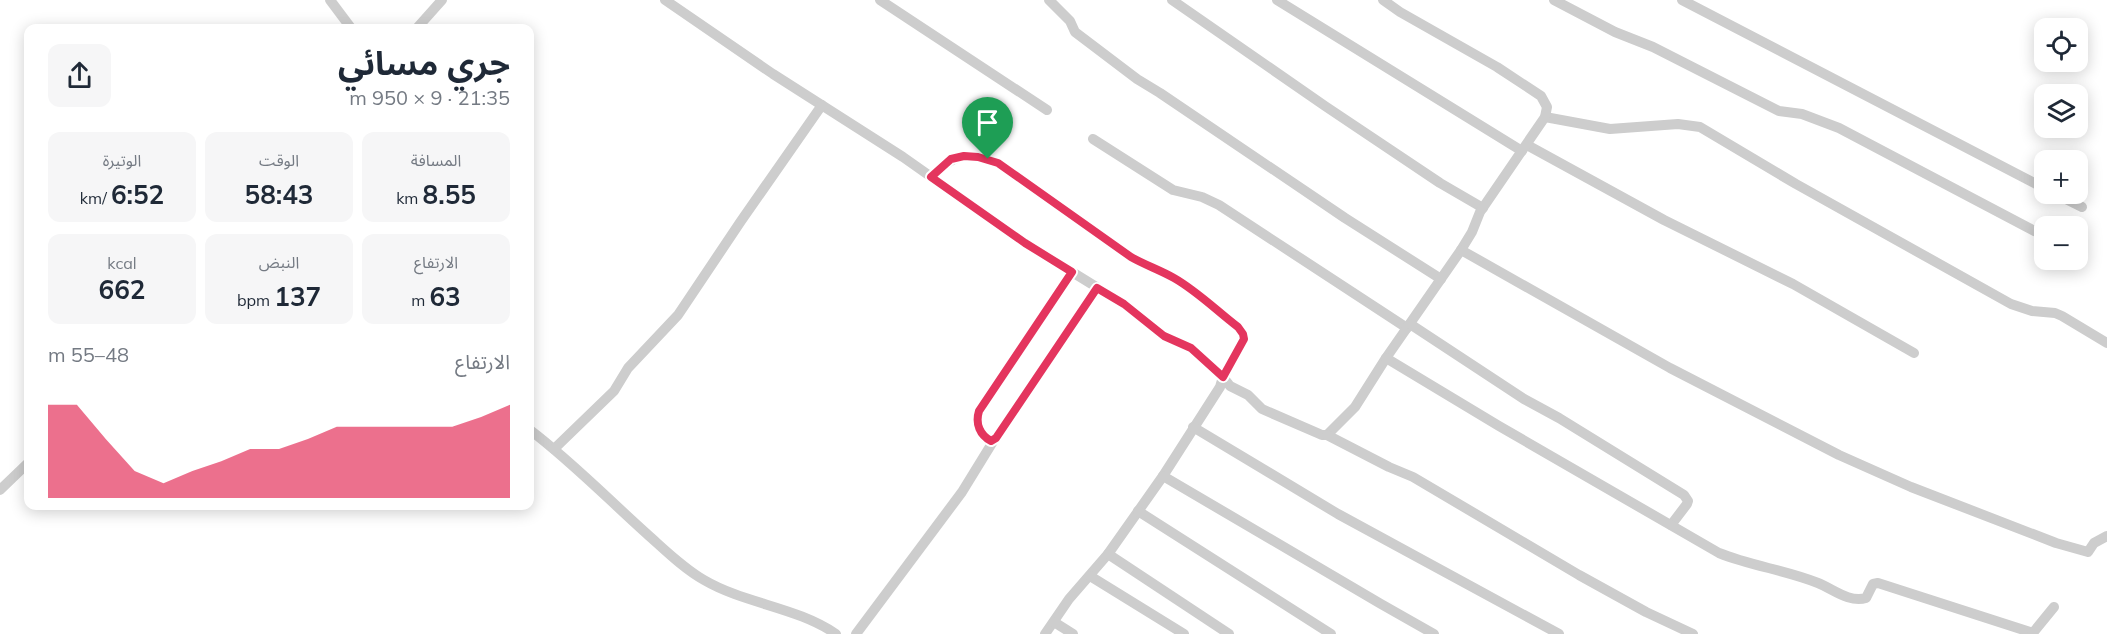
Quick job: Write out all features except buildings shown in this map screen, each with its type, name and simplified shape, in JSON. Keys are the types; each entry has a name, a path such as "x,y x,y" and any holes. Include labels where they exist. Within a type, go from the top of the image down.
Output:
{"street":[{"path":"330,0 348,24"},
{"path":"421,24 442,0"},
{"path":"665,0 931,177 1025,243 1124,304 1164,336 1191,348 1230,386 1248,395 1270,413 1322,435 1327,435 1413,477 1579,575 1646,612 1693,634"},
{"path":"880,0 1047,110"},
{"path":"1049,0 1066,16 1075,32 1137,80 1441,279"},
{"path":"1172,0 1440,183 1483,208"},
{"path":"1277,0 1524,148 1683,231 1793,284 1914,353"},
{"path":"1327,435 1355,407 1461,250 1483,208 1545,117 1547,107 1541,96 1497,67 1383,0"},
{"path":"1554,0 1779,111 1802,114 1839,128 2034,231"},
{"path":"1682,0 2034,183"},
{"path":"554,449 614,391 628,368 678,315 746,212 822,105"},
{"path":"1545,117 1610,129 1678,124 1700,127 1806,190 2011,304 2025,310 2055,313 2107,343"},
{"path":"1093,139 1173,190 1202,196 1219,205 1524,399 1684,495 1688,501 1687,504 1671,525"},
{"path":"931,177 951,159 964,156 978,157 998,163 1131,257 1173,277 1243,334 1242,345 1223,377 1220,387 1163,476 1108,554 1069,599 1045,634"},
{"path":"2076,204 2082,207"},
{"path":"1461,250 1709,389 1817,445 1911,488 2056,543 2088,552 2094,543 2107,536"},
{"path":"994,440 987,439 979,429 977,421 979,411 1072,272"},
{"path":"856,634 962,492 994,440 1097,288"},
{"path":"1386,358 1713,550 1731,557 1809,580 1846,597 1866,598 1873,584 1878,583 2032,634 2054,608"},
{"path":"1193,428 1338,514 1559,634"},
{"path":"534,433 672,556 703,580 746,598 814,620 836,634"},
{"path":"0,490 24,467"},
{"path":"1163,476 1434,634"},
{"path":"1138,511 1331,634"},
{"path":"1108,554 1229,634"},
{"path":"1090,576 1184,634"},
{"path":"1054,622 1073,634"}],"route":[{"path":"964,156 988,159 998,163 1131,257 1173,277 1238,327 1244,339 1223,377 1191,348 1164,336 1124,304 1097,288 996,438 991,441 987,439 979,429 977,415 979,411 1072,272 1025,243 931,177 951,159 964,156"}]}
